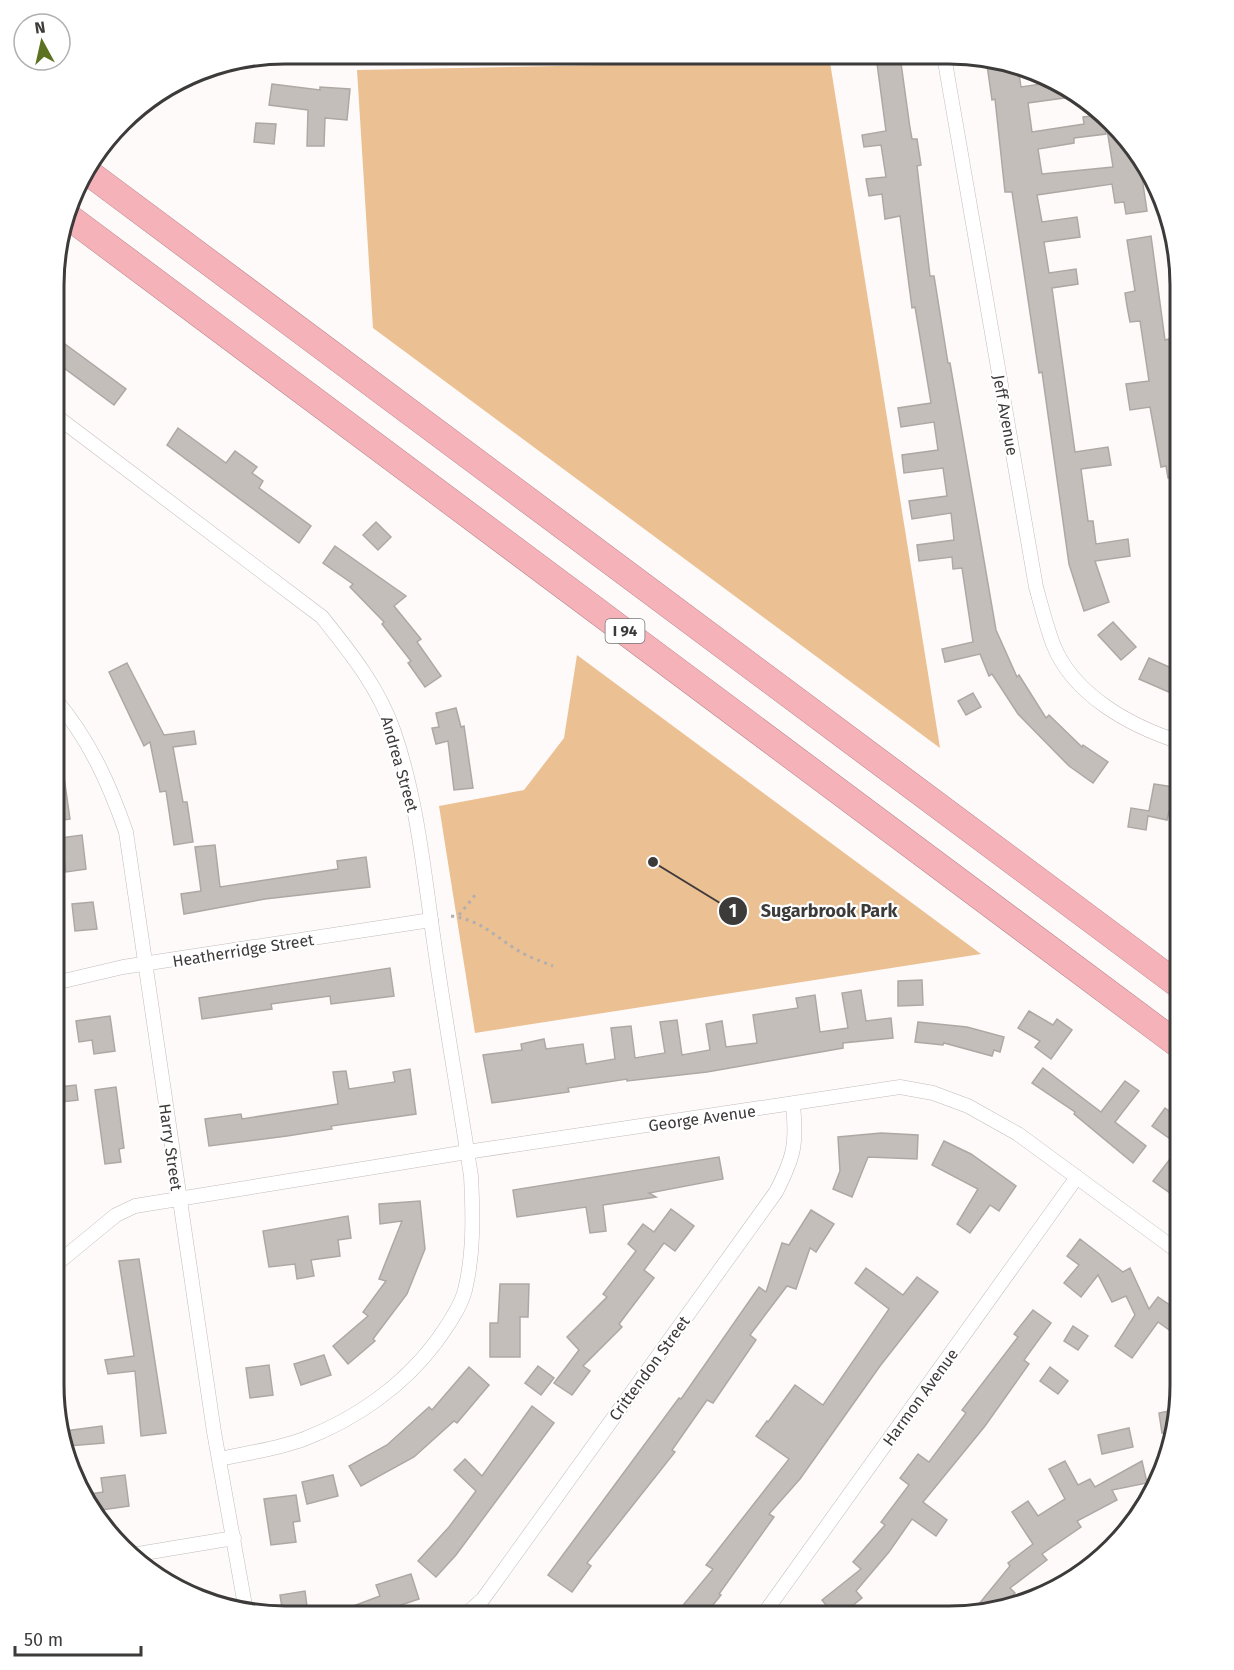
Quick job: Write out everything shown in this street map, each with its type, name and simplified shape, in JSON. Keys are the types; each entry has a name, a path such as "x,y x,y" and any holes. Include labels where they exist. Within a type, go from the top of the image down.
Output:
{"highway":[{"path":"93,176 1170,979"},
{"name":"I 94","path":"74,221 1170,1039"}],"street":[{"name":"Jeff Avenue","path":"945,64 1036,586 1054,646 1079,683 1107,707 1146,731 1170,739"},
{"name":"Andrea Street","path":"64,422 322,617 354,657 378,695 394,732 416,819 467,1152 474,1217 465,1292 443,1332 426,1354 384,1396 353,1416 303,1439 220,1460"},
{"name":"Harry Street","path":"64,710 84,736 111,789 126,832 179,1199 244,1601"},
{"name":"Heatherridge Street","path":"64,981 146,964 431,920"},
{"name":"George Avenue","path":"64,1258 116,1215 135,1206 467,1152 793,1105 900,1087 933,1093 968,1106 1018,1134 1170,1246"},
{"name":"Crittendon Street","path":"475,1606 483,1599 776,1192 792,1161 795,1126 793,1105"},
{"name":"Harmon Avenue","path":"769,1606 1077,1177"},
{"path":"143,1553 234,1538"}],"path":[{"path":"459,915 476,894"},
{"path":"451,916 459,915 496,934 514,949 553,966"}],"shaded area":[{"path":"830,64 940,748 373,328 357,70 609,65"},
{"path":"577,655 981,954 475,1033 439,806 524,790 564,738"}],"building":[{"path":"877,64 901,64 912,139 917,139 921,165 917,166 930,276 934,276 996,630 1017,677 1019,675 1046,718 1049,715 1082,747 1083,745 1108,762 1093,783 1069,766 1018,714 992,674 989,676 980,654 945,662 942,649 973,642 962,568 953,569 952,557 919,561 917,545 954,540 951,513 912,519 909,501 947,496 943,468 904,473 902,455 938,450 934,422 901,427 898,408 931,403 915,307 912,308 900,216 885,219 882,194 869,196 866,179 886,177 881,145 864,147 862,135 886,131"},
{"path":"987,68 1019,76 1021,87 1040,84 1065,98 1028,103 1032,132 1084,124 1083,117 1090,116 1105,129 1106,134 1074,138 1074,143 1038,149 1042,174 1113,167 1107,132 1124,151 1142,179 1147,211 1126,214 1124,202 1115,203 1112,184 1037,195 1042,222 1077,217 1080,237 1044,242 1049,273 1076,269 1078,284 1052,288 1075,452 1108,447 1111,465 1081,469 1088,521 1093,521 1096,544 1128,539 1130,556 1095,561 1109,602 1084,611 1069,564 1042,372 1039,373 1012,192 1005,192 995,99 992,100"},
{"path":"272,84 320,90 320,87 350,89 347,120 325,118 324,146 307,146 308,110 269,105"},
{"path":"256,123 276,124 274,144 254,142"},
{"path":"1151,236 1165,340 1169,339 1170,345 1170,478 1168,478 1166,466 1161,467 1150,407 1130,410 1126,384 1149,381 1140,321 1130,322 1127,306 1125,293 1135,291 1127,240"},
{"path":"64,345 126,389 114,405 64,368"},
{"path":"178,428 226,463 235,451 257,467 252,473 263,481 259,488 311,526 299,543 167,445"},
{"path":"376,522 391,537 378,550 363,535"},
{"path":"335,546 406,596 394,606 421,639 417,642 441,676 425,687 408,663 411,661 382,624 384,622 350,587 353,584 323,563"},
{"path":"1113,622 1136,647 1121,660 1098,635"},
{"path":"1149,658 1170,667 1170,693 1139,679"},
{"path":"127,663 164,735 194,731 196,744 173,747 183,802 187,802 193,842 174,845 166,791 160,792 150,742 144,746 109,672"},
{"path":"973,693 981,707 966,715 958,701"},
{"path":"456,708 461,727 464,726 473,788 454,790 448,741 436,744 432,728 439,727 436,713"},
{"path":"64,777 70,819 64,820"},
{"path":"1154,784 1170,786 1170,811 1167,820 1148,816 1146,830 1128,827 1131,808 1149,811"},
{"path":"82,835 86,869 66,872 64,838"},
{"path":"215,845 220,887 338,869 337,861 366,857 370,887 265,899 184,914 181,894 201,891 195,847"},
{"path":"93,902 97,929 75,931 72,904"},
{"path":"390,968 394,996 331,1004 330,996 271,1004 272,1009 202,1019 199,998"},
{"path":"922,980 923,1005 898,1006 898,981"},
{"path":"861,990 866,1021 891,1018 893,1038 843,1043 843,1048 707,1072 627,1081 627,1079 568,1088 569,1092 492,1103 483,1055 522,1050 521,1044 544,1039 546,1049 583,1044 586,1064 615,1059 611,1028 631,1026 635,1058 665,1053 660,1022 677,1020 682,1055 710,1050 706,1024 722,1021 726,1047 757,1043 753,1015 798,1008 796,998 815,995 820,1032 848,1028 842,993"},
{"path":"1029,1011 1053,1025 1057,1019 1072,1030 1051,1059 1035,1047 1040,1041 1018,1028"},
{"path":"110,1016 115,1051 94,1054 92,1040 79,1042 76,1021"},
{"path":"918,1022 967,1027 1004,1037 1000,1052 994,1050 992,1056 944,1043 943,1045 915,1042"},
{"path":"1043,1068 1101,1112 1125,1081 1139,1091 1115,1122 1146,1146 1133,1163 1074,1114 1075,1112 1032,1083"},
{"path":"410,1069 416,1114 331,1126 332,1129 287,1136 209,1146 205,1119 241,1114 242,1119 338,1104 333,1072 346,1071 349,1089 395,1082 393,1072"},
{"path":"76,1085 78,1100 64,1102 64,1086"},
{"path":"116,1087 124,1148 119,1149 121,1162 105,1164 95,1090"},
{"path":"1165,1108 1170,1112 1170,1139 1152,1126"},
{"path":"881,1133 918,1135 917,1159 868,1157 852,1197 833,1189 840,1171 838,1137"},
{"path":"944,1141 971,1154 1016,1186 999,1211 990,1205 970,1233 957,1224 978,1189 932,1165"},
{"path":"719,1157 723,1179 649,1193 656,1197 603,1205 606,1231 590,1233 586,1207 517,1217 513,1190"},
{"path":"1170,1159 1170,1193 1153,1181"},
{"path":"420,1201 425,1249 407,1294 373,1339 375,1341 348,1364 333,1346 368,1316 363,1312 386,1281 379,1279 402,1221 380,1224 379,1204"},
{"path":"671,1209 694,1226 675,1251 664,1243 644,1270 654,1278 619,1324 622,1327 583,1366 590,1371 572,1395 554,1383 579,1350 567,1337 607,1297 603,1294 636,1251 628,1244 643,1224 654,1232"},
{"path":"811,1210 834,1224 816,1252 810,1248 796,1289 787,1286 750,1335 756,1340 713,1403 707,1400 672,1450 675,1452 587,1563 591,1566 572,1592 548,1575 679,1398 681,1399 759,1287 766,1292 782,1243 789,1245"},
{"path":"348,1216 351,1238 338,1240 340,1256 311,1260 314,1276 297,1279 295,1264 269,1267 263,1231"},
{"path":"1080,1239 1123,1272 1130,1268 1149,1309 1158,1297 1170,1305 1170,1331 1158,1322 1132,1358 1115,1346 1135,1315 1126,1296 1112,1302 1098,1275 1081,1297 1064,1283 1079,1265 1067,1256"},
{"path":"139,1259 166,1433 141,1436 135,1371 108,1374 105,1360 134,1356 119,1261"},
{"path":"866,1268 903,1295 917,1277 938,1292 880,1366 800,1479 769,1514 774,1517 712,1606 682,1606 713,1569 706,1565 789,1459 756,1436 795,1385 823,1405 889,1309 855,1283"},
{"path":"500,1284 529,1284 528,1317 520,1317 520,1357 490,1357 490,1323 498,1323"},
{"path":"1033,1310 1051,1323 1024,1360 1029,1364 985,1426 923,1502 947,1520 936,1536 912,1519 889,1552 856,1591 862,1598 852,1606 827,1606 822,1600 861,1569 853,1562 885,1525 881,1522 909,1485 900,1478 918,1454 929,1462 966,1413 962,1410 1018,1337 1014,1334"},
{"path":"1073,1326 1088,1336 1078,1350 1064,1341"},
{"path":"324,1355 331,1375 301,1385 294,1364"},
{"path":"269,1365 273,1395 250,1398 246,1368"},
{"path":"538,1366 554,1378 541,1395 525,1383"},
{"path":"469,1367 489,1385 457,1423 454,1421 414,1457 361,1486 349,1466 387,1445 429,1407 432,1410"},
{"path":"1050,1367 1068,1381 1058,1394 1040,1381"},
{"path":"532,1406 554,1423 456,1555 436,1577 418,1561 449,1527 476,1491 454,1470 465,1459 482,1476"},
{"path":"1168,1411 1164,1433 1162,1433 1159,1413"},
{"path":"102,1426 104,1443 73,1446 70,1430"},
{"path":"1129,1428 1133,1447 1102,1454 1098,1435"},
{"path":"1065,1461 1078,1485 1090,1479 1095,1487 1142,1461 1147,1482 1112,1490 1117,1500 1077,1521 1081,1527 1042,1554 1047,1560 1010,1588 1015,1593 1013,1596 979,1604 1010,1566 1008,1563 1033,1544 1012,1512 1028,1501 1038,1516 1065,1499 1049,1469"},
{"path":"125,1475 129,1506 104,1510 93,1493 103,1492 101,1478"},
{"path":"333,1475 338,1496 307,1504 302,1482"},
{"path":"296,1495 300,1521 293,1522 296,1542 271,1545 264,1499"},
{"path":"411,1574 419,1599 398,1606 353,1606 380,1596 376,1585"},
{"path":"305,1591 307,1606 282,1606 280,1595"}],"place":[{"name":"Sugarbrook Park","path":"653,862"}]}
